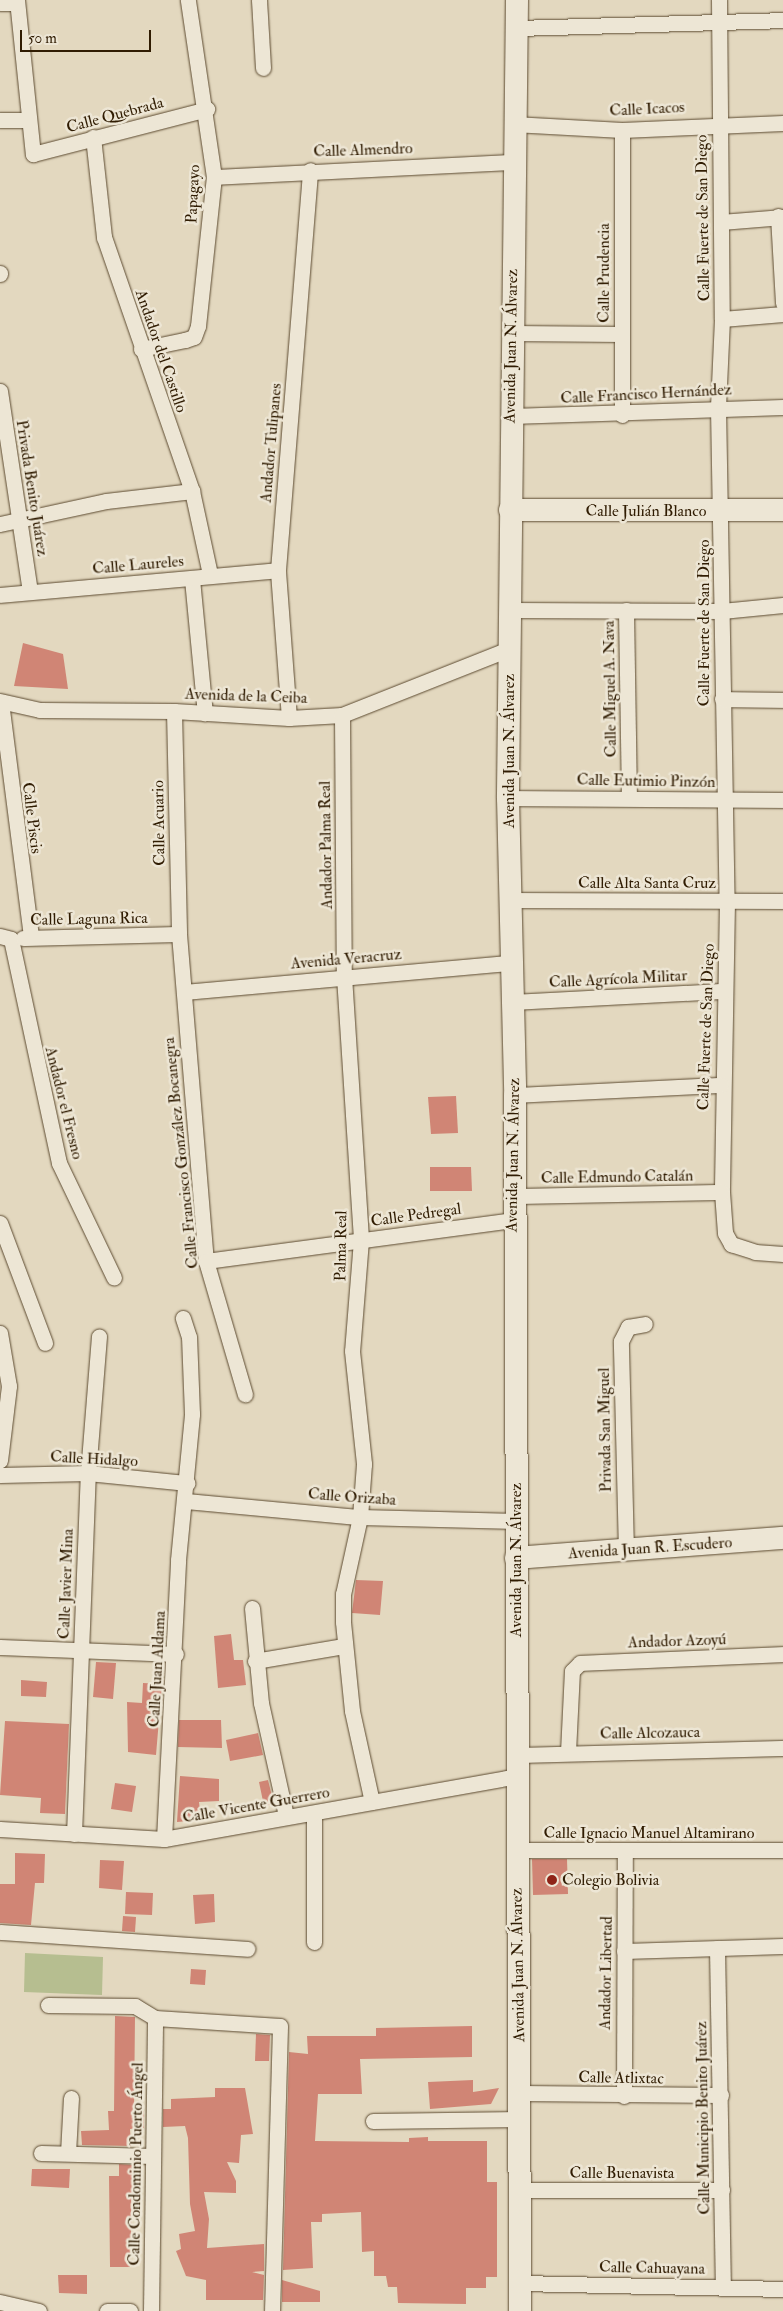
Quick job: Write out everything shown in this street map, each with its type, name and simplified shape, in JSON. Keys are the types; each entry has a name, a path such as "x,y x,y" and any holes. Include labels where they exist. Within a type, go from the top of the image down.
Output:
{"main road":[{"name":"Avenida Juan N. Álvarez","path":"517,0 513,124 508,798 515,1096 512,1220 517,1521 516,1850 521,2093 520,2311"},
{"name":"Calle Julián Blanco","path":"510,510 783,510"},
{"name":"Avenida Juan R. Escudero","path":"516,1558 626,1552 783,1538"}],"street":[{"name":"Papagayo","path":"141,349 185,340 194,336 198,326 214,178 207,109 188,0"},
{"path":"259,0 263,68"},
{"name":"Calle Fuerte de San Diego","path":"719,0 722,319 718,406 727,901 721,1085 722,1192 725,1233 731,1244 755,1252 783,1254"},
{"path":"0,3 17,1 28,120 0,120"},
{"path":"517,28 719,19 783,20"},
{"name":"Calle Quebrada","path":"28,120 33,154 207,109"},
{"name":"Calle Icacos","path":"513,124 622,130 719,123 783,123"},
{"name":"Calle Prudencia","path":"622,130 622,415"},
{"name":"Andador del Castillo","path":"94,137 104,237 141,349 192,491 210,574"},
{"name":"Calle Almendro","path":"214,178 310,170 513,162"},
{"name":"Andador Tulipanes","path":"289,718 278,570 310,170"},
{"path":"721,222 780,217 783,303"},
{"path":"722,319 783,314"},
{"path":"512,333 622,334"},
{"name":"Privada Benito Juárez","path":"0,391 30,591"},
{"name":"Calle Francisco Hernández","path":"511,416 622,415 718,406 783,407"},
{"path":"0,524 106,501 192,491"},
{"name":"Calle Laureles","path":"0,596 30,591 192,579 210,574 278,570"},
{"path":"192,579 205,713"},
{"path":"509,610 722,611 783,605"},
{"name":"Calle Miguel A. Nava","path":"626,610 629,797"},
{"name":"Avenida de la Ceiba","path":"1,702 40,710 174,711 289,718 342,715 509,649"},
{"path":"722,699 783,700"},
{"name":"Calle Piscis","path":"1,702 31,937"},
{"name":"Calle Acuario","path":"174,711 179,934"},
{"name":"Andador Palma Real","path":"342,715 344,976"},
{"name":"Calle Eutimio Pinzón","path":"508,798 629,797 783,800"},
{"name":"Calle Alta Santa Cruz","path":"510,900 783,901"},
{"name":"Calle Laguna Rica","path":"4,939 179,934"},
{"name":"Calle Francisco González Bocanegra","path":"179,934 206,1261 244,1394"},
{"name":"Andador el Fresno","path":"4,939 59,1162 114,1278"},
{"name":"Avenida Veracruz","path":"184,992 344,976 512,963"},
{"name":"Palma Real","path":"344,976 361,1240 352,1350 364,1464 360,1517 343,1594 344,1646 352,1711 372,1802"},
{"name":"Calle Agrícola Militar","path":"512,1002 725,991"},
{"path":"515,1096 721,1085"},
{"name":"Calle Edmundo Catalán","path":"513,1196 722,1192"},
{"name":"Calle Pedregal","path":"206,1261 512,1220"},
{"path":"0,1223 45,1343"},
{"path":"183,1318 189,1337 192,1414 186,1501"},
{"name":"Privada San Miguel","path":"626,1552 621,1341 628,1327 645,1324"},
{"path":"0,1333 9,1386 0,1460"},
{"name":"Calle Javier Mina","path":"74,1834 88,1473 99,1336"},
{"name":"Calle Hidalgo","path":"0,1474 88,1473 187,1483"},
{"name":"Calle Orizaba","path":"186,1501 360,1517 517,1521"},
{"name":"Calle Juan Aldama","path":"164,1839 176,1654 178,1560 186,1501"},
{"path":"252,1608 256,1661 286,1816"},
{"path":"256,1661 344,1646"},
{"path":"0,1647 176,1654"},
{"name":"Andador Azoyú","path":"568,1752 574,1666 783,1654"},
{"name":"Calle Alcozauca","path":"517,1765 568,1752 783,1748"},
{"name":"Calle Vicente Guerrero","path":"0,1829 164,1839 286,1816 314,1814 372,1802 517,1765"},
{"path":"314,1814 314,1942"},
{"name":"Calle Ignacio Manuel Altamirano","path":"516,1850 783,1850"},
{"name":"Andador Libertad","path":"624,2096 625,1851"},
{"path":"0,1932 247,1949"},
{"path":"624,1951 783,1946"},
{"name":"Calle Municipio Benito Juárez","path":"717,1948 723,2287"},
{"path":"48,2005 135,2006 155,2018 280,2026 272,2311"},
{"name":"Calle Condominio Puerto Ángel","path":"151,2311 155,2018"},
{"name":"Calle Atlixtac","path":"521,2093 624,2096 721,2095"},
{"path":"68,2153 71,2098"},
{"path":"373,2121 521,2119"},
{"path":"41,2153 153,2156"},
{"name":"Calle Buenavista","path":"521,2190 722,2190"},
{"name":"Calle Cahuayana","path":"520,2283 783,2289"},
{"path":"0,2302 39,2311"},
{"path":"107,2311 130,2311"}],"green space":[{"path":"25,1953 103,1957 102,1995 24,1992"}],"building":[{"path":"23,643 63,654 68,689 14,686"},
{"path":"456,1096 458,1133 431,1134 428,1097"},
{"path":"430,1167 471,1167 472,1191 430,1191"},
{"path":"356,1580 383,1581 380,1615 352,1613"},
{"path":"231,1634 234,1660 243,1660 246,1685 218,1688 214,1636"},
{"path":"96,1662 116,1663 113,1699 93,1697"},
{"path":"21,1680 47,1682 46,1697 21,1696"},
{"path":"143,1683 162,1684 156,1755 128,1752 127,1702 142,1703"},
{"path":"179,1720 221,1720 222,1748 178,1747"},
{"path":"5,1721 69,1724 65,1814 40,1813 41,1798 0,1795"},
{"path":"258,1733 263,1755 230,1761 226,1740"},
{"path":"180,1776 219,1779 219,1801 199,1802 201,1820 177,1822"},
{"path":"268,1780 274,1804 264,1806 259,1782"},
{"path":"115,1783 136,1786 132,1812 111,1809"},
{"path":"15,1853 45,1854 44,1883 35,1883 31,1925 0,1923 0,1884 15,1884"},
{"path":"532,1859 567,1859 568,1894 533,1895"},
{"path":"100,1860 124,1861 122,1890 99,1888"},
{"path":"126,1892 153,1893 152,1915 125,1914"},
{"path":"214,1894 215,1922 195,1924 193,1895"},
{"path":"123,1916 136,1917 135,1932 122,1931"},
{"path":"191,1969 206,1970 205,1985 190,1984"},
{"path":"115,2016 135,2017 134,2111 144,2111 144,2128 130,2129 131,2146 82,2145 81,2131 109,2130 108,2111 114,2111"},
{"path":"472,2026 472,2057 360,2059 362,2094 318,2094 315,2141 409,2142 409,2138 428,2137 428,2141 487,2141 487,2182 497,2182 497,2277 486,2277 486,2288 466,2288 466,2304 398,2303 397,2287 388,2287 386,2276 374,2276 374,2251 362,2252 361,2212 322,2214 322,2222 311,2222 313,2268 283,2270 289,2052 308,2054 307,2036 376,2036 376,2028"},
{"path":"256,2034 270,2035 269,2061 255,2061"},
{"path":"473,2080 473,2092 499,2088 491,2104 430,2109 428,2082"},
{"path":"215,2088 245,2088 253,2134 241,2135 239,2163 227,2162 236,2181 236,2193 204,2192 209,2219 207,2248 264,2244 264,2271 252,2272 264,2275 263,2300 206,2300 206,2280 186,2276 176,2251 181,2249 179,2234 195,2231 190,2204 188,2138 185,2126 163,2127 163,2109 171,2109 171,2099 215,2097"},
{"path":"119,2164 133,2165 130,2267 110,2267 109,2176 119,2176"},
{"path":"32,2169 70,2169 69,2188 31,2186"},
{"path":"58,2275 87,2275 87,2294 59,2293"},
{"path":"282,2280 320,2291 320,2302 282,2302"}],"place":[{"name":"Colegio Bolivia","path":"552,1880"}]}
